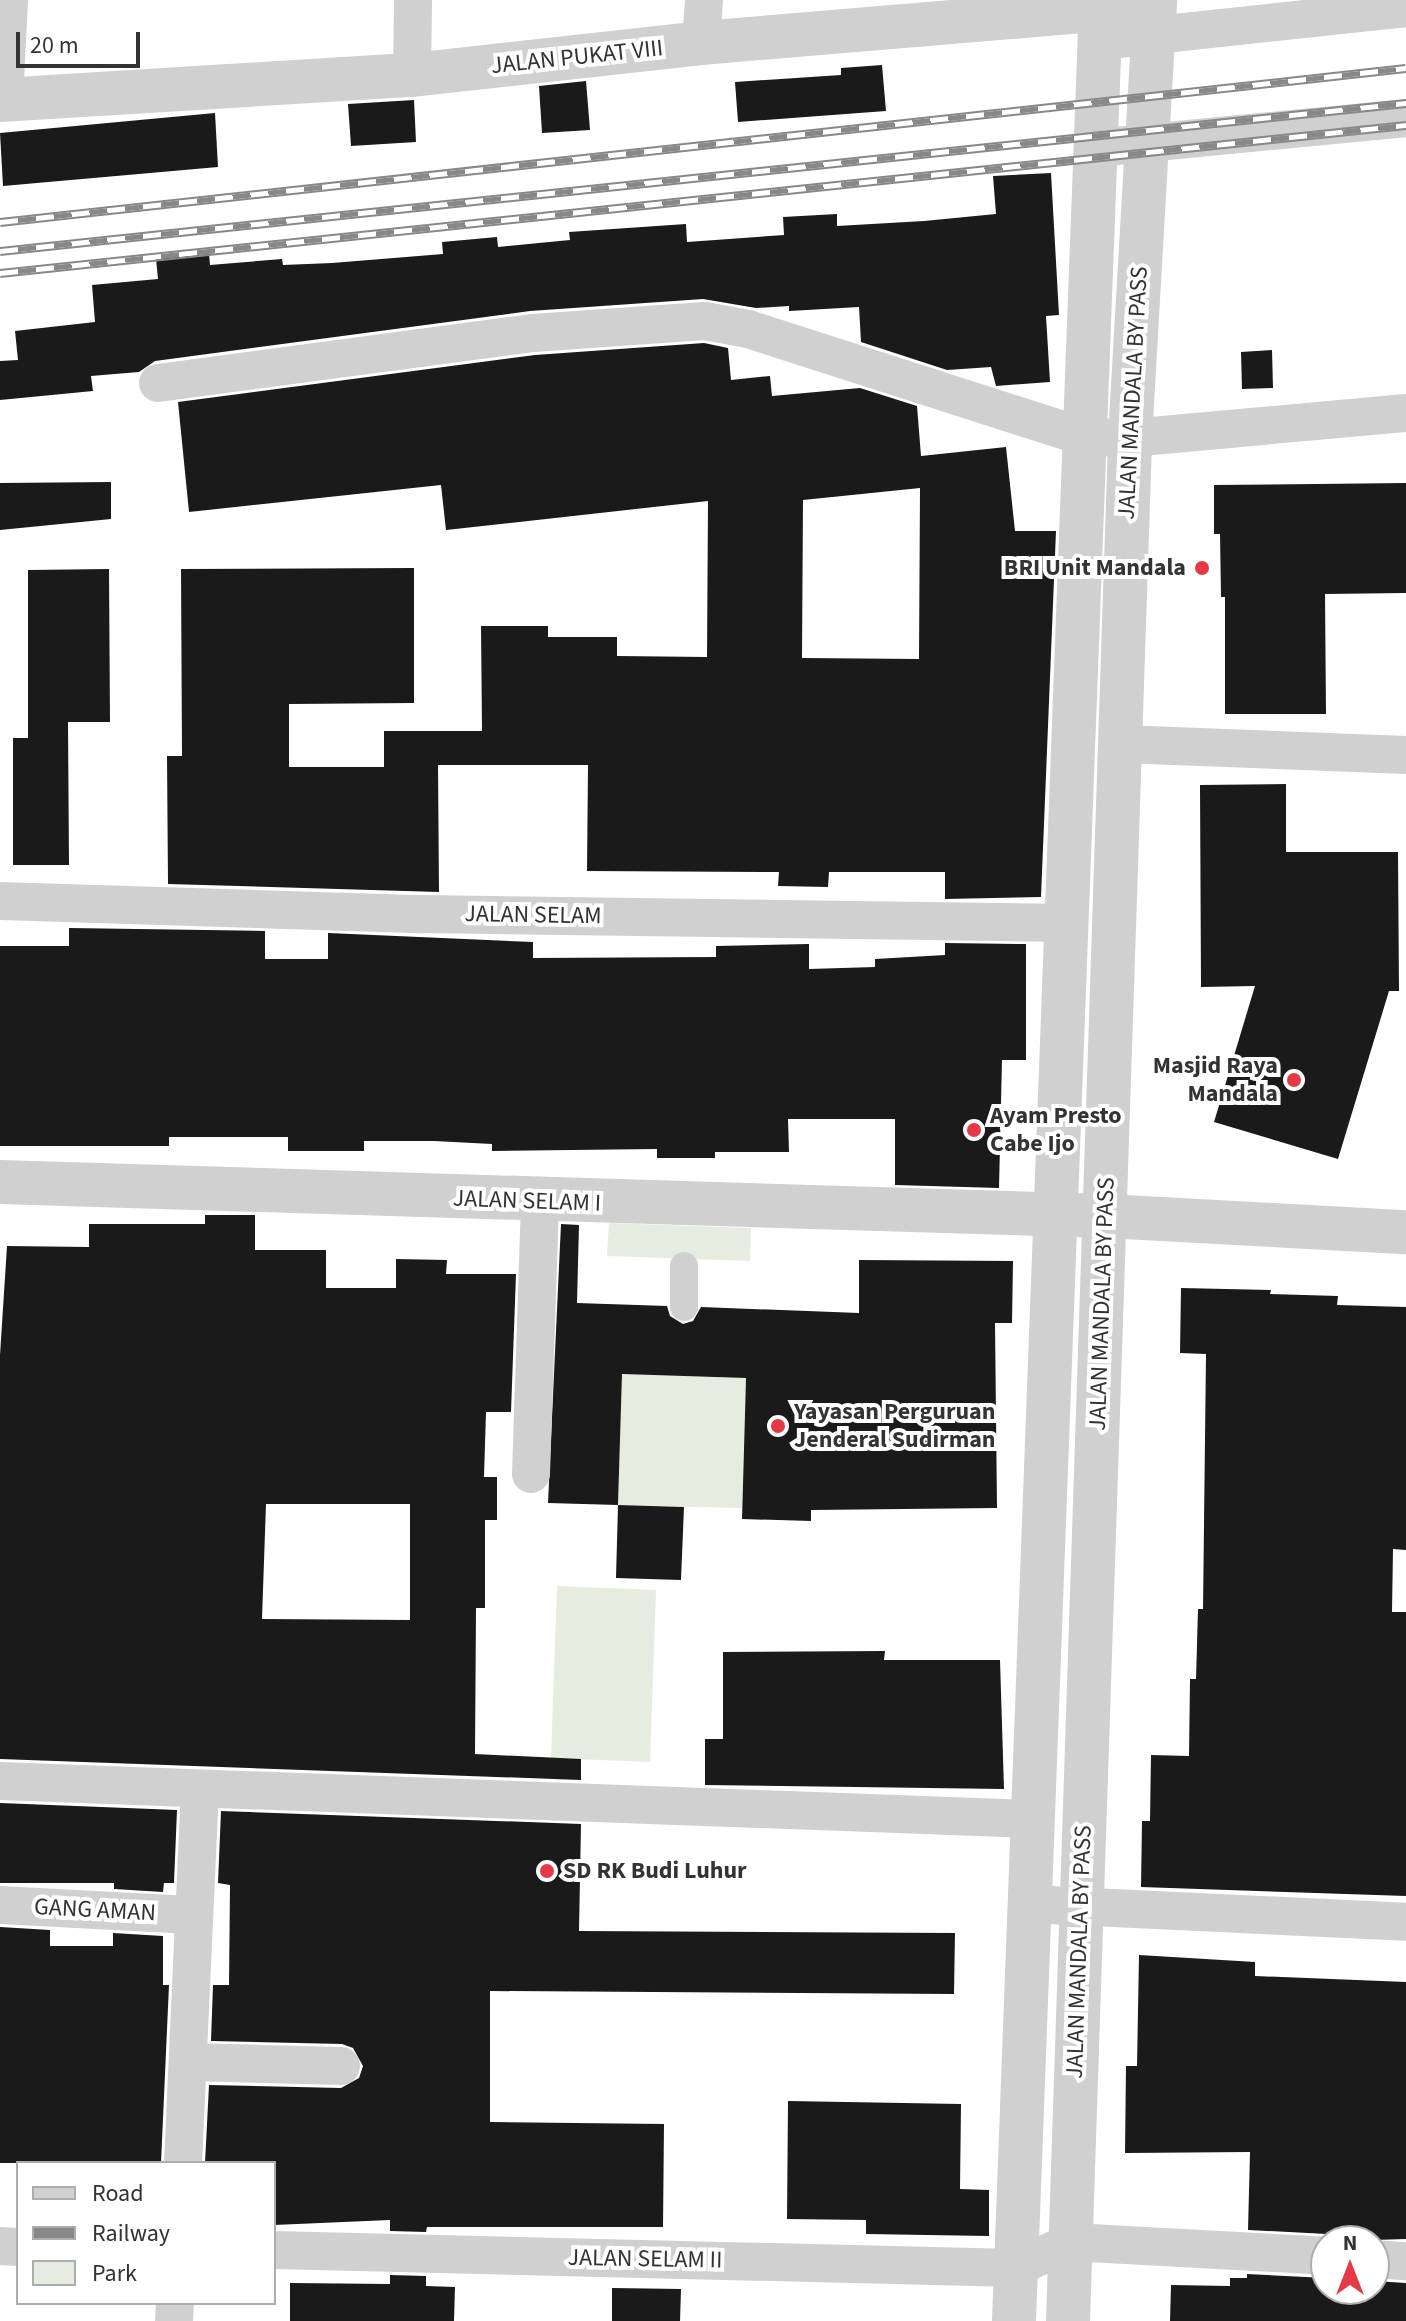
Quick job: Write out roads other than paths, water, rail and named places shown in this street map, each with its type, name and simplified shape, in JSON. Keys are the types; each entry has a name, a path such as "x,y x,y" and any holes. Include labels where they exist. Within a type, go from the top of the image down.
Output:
{"street":[{"path":"2,100 9,0"},
{"path":"412,75 413,0"},
{"path":"701,43 704,0"},
{"path":"1153,15 1406,8"},
{"name":"JALAN PUKAT VIII","path":"2,100 412,75 701,43 1153,15"},
{"name":"JALAN MANDALA BY PASS","path":"1068,2321 1130,438 1153,15"},
{"name":"JALAN MANDALA BY PASS","path":"1014,2321 1100,16"},
{"path":"1095,148 1146,140 1406,118"},
{"path":"158,383 533,333 705,321 748,329 1084,437 1130,438 1406,413"},
{"path":"1121,744 1406,755"},
{"name":"JALAN SELAM","path":"0,901 422,914 1066,923"},
{"name":"JALAN SELAM I","path":"0,1182 540,1201 1055,1214 1406,1232"},
{"path":"531,1474 540,1201"},
{"path":"684,1266 684,1307"},
{"path":"0,1781 1031,1819"},
{"path":"183,2161 189,2062 191,1915 200,1790"},
{"path":"1029,1904 1406,1922"},
{"name":"GANG AMAN","path":"0,1905 191,1915"},
{"path":"189,2062 341,2066"},
{"path":"1015,2268 1071,2242 1310,2255"},
{"name":"JALAN SELAM II","path":"276,2250 1015,2268"}],"railway":[{"path":"0,222 1406,68"},
{"path":"0,251 1406,103"},
{"path":"0,273 1406,125"}],"place":[{"name":"BRI Unit Mandala","path":"1202,568"},
{"name":"Masjid Raya Mandala","path":"1294,1080"},
{"name":"Ayam Presto Cabe Ijo","path":"974,1130"},
{"name":"Yayasan Perguruan Jenderal Sudirman","path":"778,1426"},
{"name":"SD RK Budi Luhur","path":"547,1871"}]}
